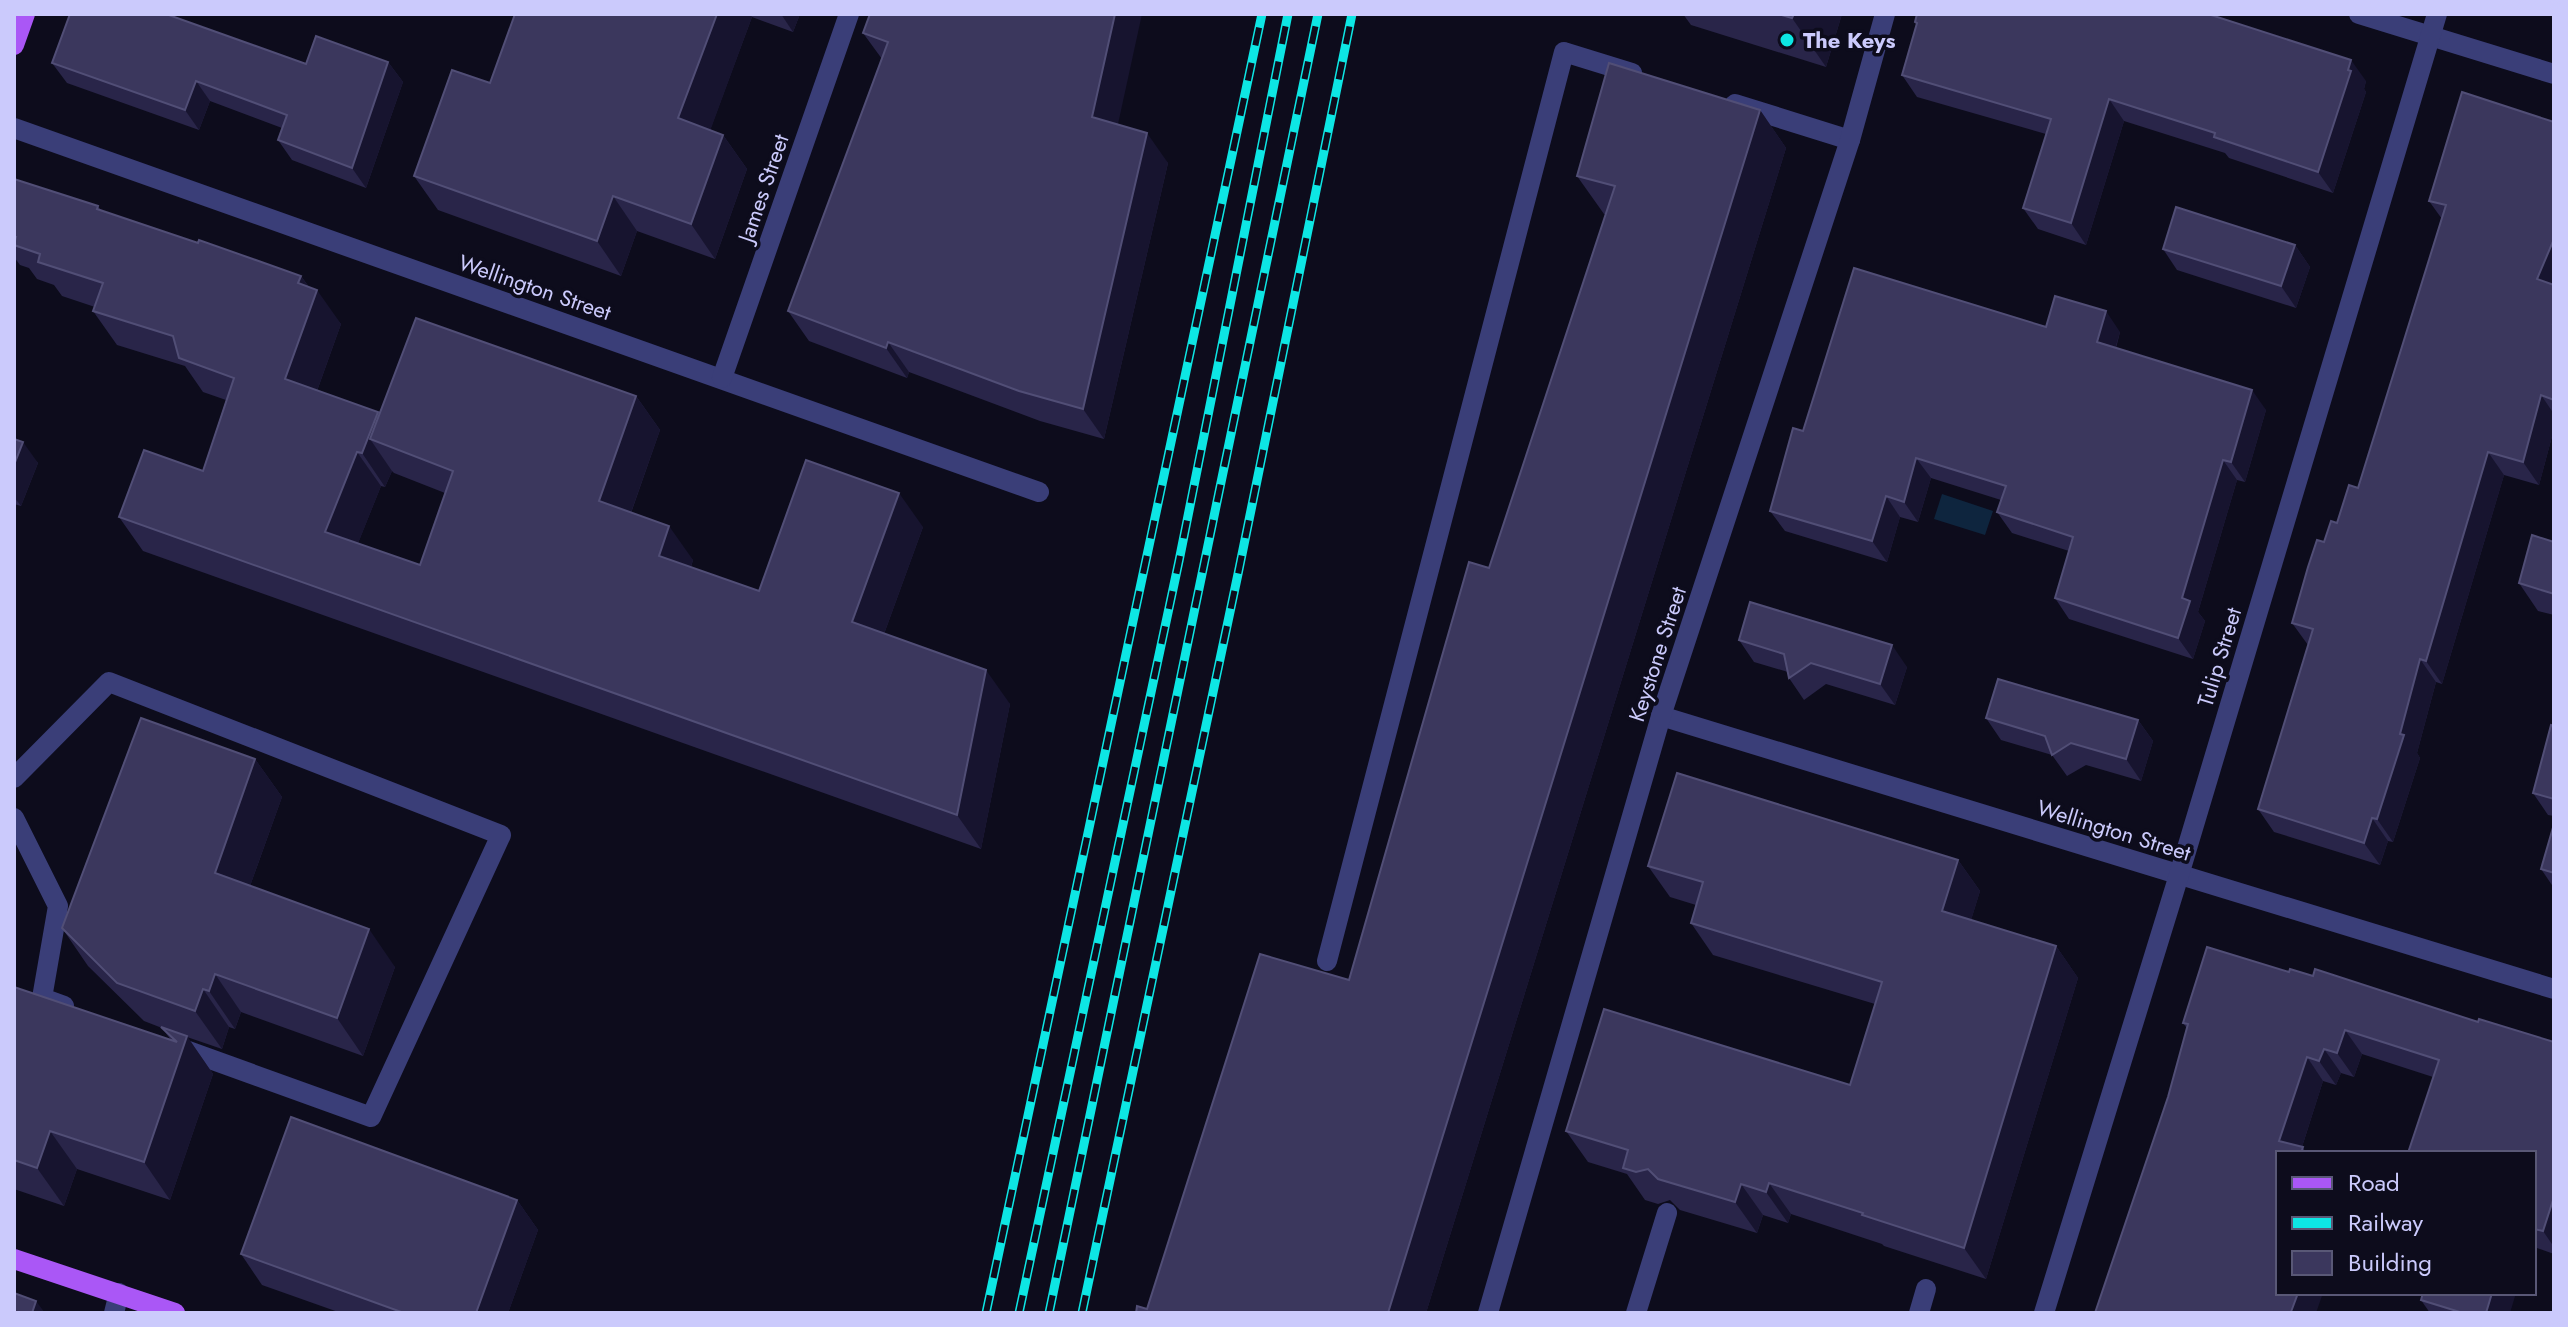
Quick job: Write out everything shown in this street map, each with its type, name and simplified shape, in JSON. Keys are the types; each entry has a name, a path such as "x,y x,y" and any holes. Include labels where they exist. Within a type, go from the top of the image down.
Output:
{"main road":[{"path":"14,45 25,14"},
{"path":"14,1259 175,1313"}],"street":[{"name":"James Street","path":"722,378 849,14"},
{"name":"Keystone Street","path":"1488,1313 1661,716 1850,140 1885,14"},
{"path":"2359,14 2554,74"},
{"name":"Tulip Street","path":"2044,1313 2437,14"},
{"path":"1327,961 1564,52 1655,80"},
{"path":"1715,98 1850,140"},
{"name":"Wellington Street","path":"14,128 1039,492"},
{"path":"14,778 109,682 501,835 371,1117 162,1042"},
{"name":"Wellington Street","path":"1661,716 2554,989"},
{"path":"14,818 58,906 42,998 87,1014"},
{"path":"1636,1313 1667,1213"},
{"path":"1919,1313 1926,1289"},
{"path":"114,1313 119,1293"}],"water":[{"path":"1942,494 1993,511 1985,535 1934,519"}],"building":[{"path":"70,14 166,14 306,64 316,36 388,62 352,168 278,140 287,115 196,81 185,110 52,63"},
{"path":"515,14 717,14 678,118 723,135 691,224 613,196 597,241 414,176 452,70 490,83"},
{"path":"870,14 1115,14 1092,117 1147,133 1083,409 1019,391 888,342 886,348 788,311 888,42 863,33"},
{"path":"1917,14 2208,14 2351,60 2348,70 2351,71 2318,172 2214,137 2215,133 2109,99 2071,223 2023,208 2051,119 1902,75"},
{"path":"1609,63 1760,110 1388,1313 1136,1313 1137,1306 1147,1309 1260,954 1349,980 1469,562 1489,568 1615,186 1577,176"},
{"path":"2462,92 2554,122 2554,239 2537,279 2554,285 2554,400 2541,395 2523,462 2488,452 2426,661 2420,659 2400,734 2404,735 2377,819 2372,818 2364,843 2258,809 2313,629 2292,623 2317,540 2324,542 2331,521 2337,523 2349,485 2358,488 2446,205 2429,201"},
{"path":"14,179 301,276 298,283 317,290 285,379 378,412 362,453 357,452 325,532 420,565 453,471 370,439 416,318 636,396 599,501 669,526 659,556 759,591 806,460 899,493 852,622 986,670 957,815 119,517 144,450 203,471 234,378 179,358 173,336 93,311 103,283 38,262 40,254 14,245"},
{"path":"2176,207 2295,245 2281,286 2163,249"},
{"path":"1854,268 2046,327 2055,296 2106,311 2097,342 2252,390 2231,462 2223,460 2182,598 2190,601 2178,638 2055,598 2073,537 1997,512 2006,486 1916,458 1904,502 1886,496 1872,541 1770,511 1793,428 1803,431"},
{"path":"14,439 23,442 14,465"},
{"path":"2532,535 2554,542 2554,594 2519,583"},
{"path":"1750,602 1892,645 1880,684 1811,663 1789,678 1784,654 1739,640"},
{"path":"1998,679 2138,720 2126,759 2071,743 2052,755 2045,736 1986,718"},
{"path":"141,718 255,759 215,873 369,929 337,1018 215,974 209,991 203,989 195,1011 117,983 62,928"},
{"path":"2551,725 2554,726 2554,799 2533,793"},
{"path":"1677,773 1958,860 1942,911 2056,946 1964,1248 1769,1183 1766,1192 1741,1184 1735,1202 1658,1179 1648,1169 1636,1172 1623,1168 1628,1150 1566,1131 1604,1009 1850,1085 1882,982 1691,923 1703,882 1648,866"},
{"path":"2554,824 2554,873 2541,869"},
{"path":"2207,947 2289,972 2290,969 2313,976 2315,969 2478,1022 2479,1019 2554,1042 2554,1197 2543,1231 2536,1229 2536,1151 2409,1151 2439,1060 2345,1030 2337,1053 2324,1049 2319,1061 2307,1057 2279,1141 2303,1147 2302,1151 2276,1151 2276,1295 2297,1295 2293,1313 2095,1313 2168,1097 2188,1024 2183,1023"},
{"path":"14,987 177,1042 161,1027 187,1036 144,1162 50,1131 37,1168 14,1160"},
{"path":"291,1117 517,1200 476,1313 404,1313 241,1254"},
{"path":"14,1293 36,1301 32,1313 14,1313"},
{"path":"2422,1295 2491,1295 2486,1313 2463,1313 2421,1300"}],"railway":[{"path":"986,1313 1262,14"},
{"path":"1019,1313 1179,561 1288,14"},
{"path":"1049,1313 1318,14"},
{"path":"1082,1313 1352,14"}],"place":[{"name":"The Keys","path":"1787,40"}]}
